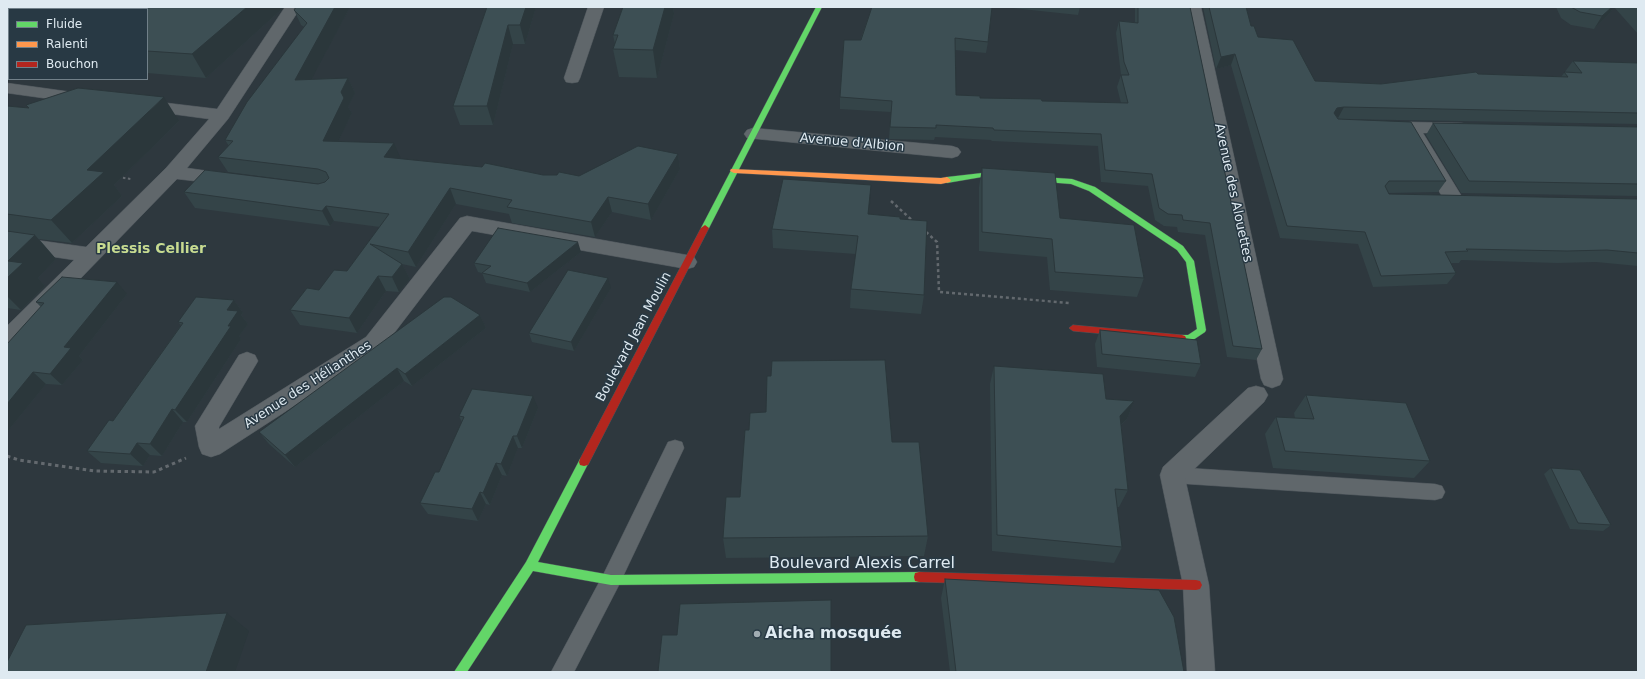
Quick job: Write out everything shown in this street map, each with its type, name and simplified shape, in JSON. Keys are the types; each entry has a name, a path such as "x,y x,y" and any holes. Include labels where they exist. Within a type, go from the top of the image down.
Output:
{"street":[{"path":"7,340 167,177 222,115 293,7"},
{"path":"572,78 596,7"},
{"name":"Boulevard Jean Moulin","path":"460,672 530,566 572,481 688,262 818,7"},
{"name":"Avenue des Alouettes","path":"1172,475 1264,387 1193,7"},
{"path":"7,88 104,101"},
{"path":"126,104 222,115"},
{"path":"1433,200 1462,200 1404,126 1481,128"},
{"name":"Avenue d'Albion","path":"753,134 952,152"},
{"path":"734,171 941,181 982,176 1072,182 1092,189 1180,248 1190,260 1202,330 1190,339 1073,328"},
{"path":"167,177 250,182"},
{"name":"Avenue des Hélianthes","path":"211,447 374,343 467,223 688,262"},
{"path":"7,243 89,255"},
{"path":"211,447 207,426 247,361"},
{"path":"1172,475 1196,585 1201,672"},
{"name":"Boulevard Alexis Carrel","path":"530,566 611,580 930,577 1196,585"}],"lane":[{"path":"562,672 611,580 674,448"},
{"path":"1172,475 1435,492"}],"path":[{"path":"115,176 167,177"},
{"path":"890,199 916,223"},
{"path":"922,228 937,242 939,292 1073,303"},
{"path":"7,456 19,460 95,471 154,472 211,447"}],"building":[{"path":"7,7 75,7 8,8 7,56"},
{"path":"247,7 192,54 148,51 148,8 144,8"},
{"path":"296,7 335,7 295,80 348,78 341,92 344,98 323,141 394,143 384,157 482,167 485,163 543,175 557,175 559,172 579,176 638,146 678,154 648,204 608,197 591,222 507,207 512,200 450,188 408,252 370,244 402,264 392,277 378,276 349,318 290,310 307,288 319,290 334,270 347,271 389,214 326,206 322,211 184,192 205,170 318,184 325,182 329,178 326,172 318,169 218,157 233,141 225,140 247,102 307,23 294,10"},
{"path":"487,7 526,7 520,25 508,25 487,106 453,106"},
{"path":"623,7 665,7 653,50 613,49 618,35 613,35"},
{"path":"872,7 992,7 988,42 955,38 956,95 980,96 980,98 1041,99 1042,101 1128,103 1121,75 1129,75 1124,62 1119,21 1138,23 1138,7 1190,7 1262,349 1233,346 1210,223 1183,220 1182,215 1168,214 1159,208 1152,174 1105,170 1101,134 994,130 993,128 936,125 936,128 890,127 892,101 840,97 844,40 861,40"},
{"path":"1209,7 1246,7 1251,26 1254,26 1258,37 1293,40 1315,81 1381,84 1476,72 1478,74 1568,77 1564,72 1582,73 1573,61 1638,63 1638,113 1344,107 1337,108 1334,113 1338,119 1411,122 1446,181 1389,181 1385,186 1389,194 1638,199 1638,253 1607,250 1567,251 1466,249 1468,251 1445,252 1456,273 1381,276 1365,232 1287,226 1235,54 1221,57"},
{"path":"1571,7 1612,7 1602,16 1580,12"},
{"path":"78,88 164,97 87,170 104,172 51,220 7,214 7,106 29,108 26,105"},
{"path":"1433,123 1638,127 1638,184 1469,181"},
{"path":"982,168 1055,173 1060,218 1134,225 1144,278 1055,272 1052,239 982,232"},
{"path":"783,179 871,185 868,214 927,221 924,295 851,289 858,236 772,229"},
{"path":"498,228 578,242 527,283 482,273 491,266 474,263"},
{"path":"7,231 35,235 8,261 23,263 7,278"},
{"path":"568,270 608,278 571,342 529,333"},
{"path":"62,277 117,282 64,347 71,348 50,374 33,372 7,404 7,344 44,303 36,302"},
{"path":"196,297 234,300 227,310 238,311 228,326 231,326 175,410 172,409 150,444 137,443 130,454 87,451 109,420 113,421 183,323 178,322"},
{"path":"444,297 451,297 480,315 405,374 397,368 285,455 259,432"},
{"path":"1100,330 1197,340 1201,364 1102,354"},
{"path":"885,360 892,442 919,442 928,536 723,538 726,497 740,497 745,430 749,430 750,413 766,412 767,376 771,376 772,361"},
{"path":"994,366 1103,374 1106,399 1134,401 1120,416 1128,490 1115,489 1122,547 997,535"},
{"path":"472,389 533,396 517,436 513,436 501,464 496,463 483,493 480,492 472,509 420,503 435,472 439,472 464,417 459,416"},
{"path":"1306,395 1406,403 1430,461 1285,451 1276,417 1314,419"},
{"path":"1551,468 1580,470 1611,525 1578,523"},
{"path":"945,579 1159,590 1174,617 1184,672 956,672"},
{"name":"Aicha mosquée","path":"831,600 831,672 658,672 662,635 677,635 680,604"},
{"path":"227,613 206,672 7,672 7,662 26,625"}],"traffic: fast":[{"path":"705,228 819,7"},
{"path":"947,180 982,175 1072,182 1092,189 1180,248 1190,261 1202,330 1190,339 1182,338"},
{"path":"460,672 530,566 584,462"},
{"path":"530,566 611,580 919,577"}],"traffic: slow":[{"path":"734,171 941,181 947,180"}],"traffic: jam":[{"path":"584,462 705,228"},
{"path":"1073,328 1182,338"},
{"path":"919,577 1196,585"}],"place":[{"name":"Aicha mosquée","path":"757,634"}],"district":[{"name":"Plessis Cellier","path":"151,249"}]}
